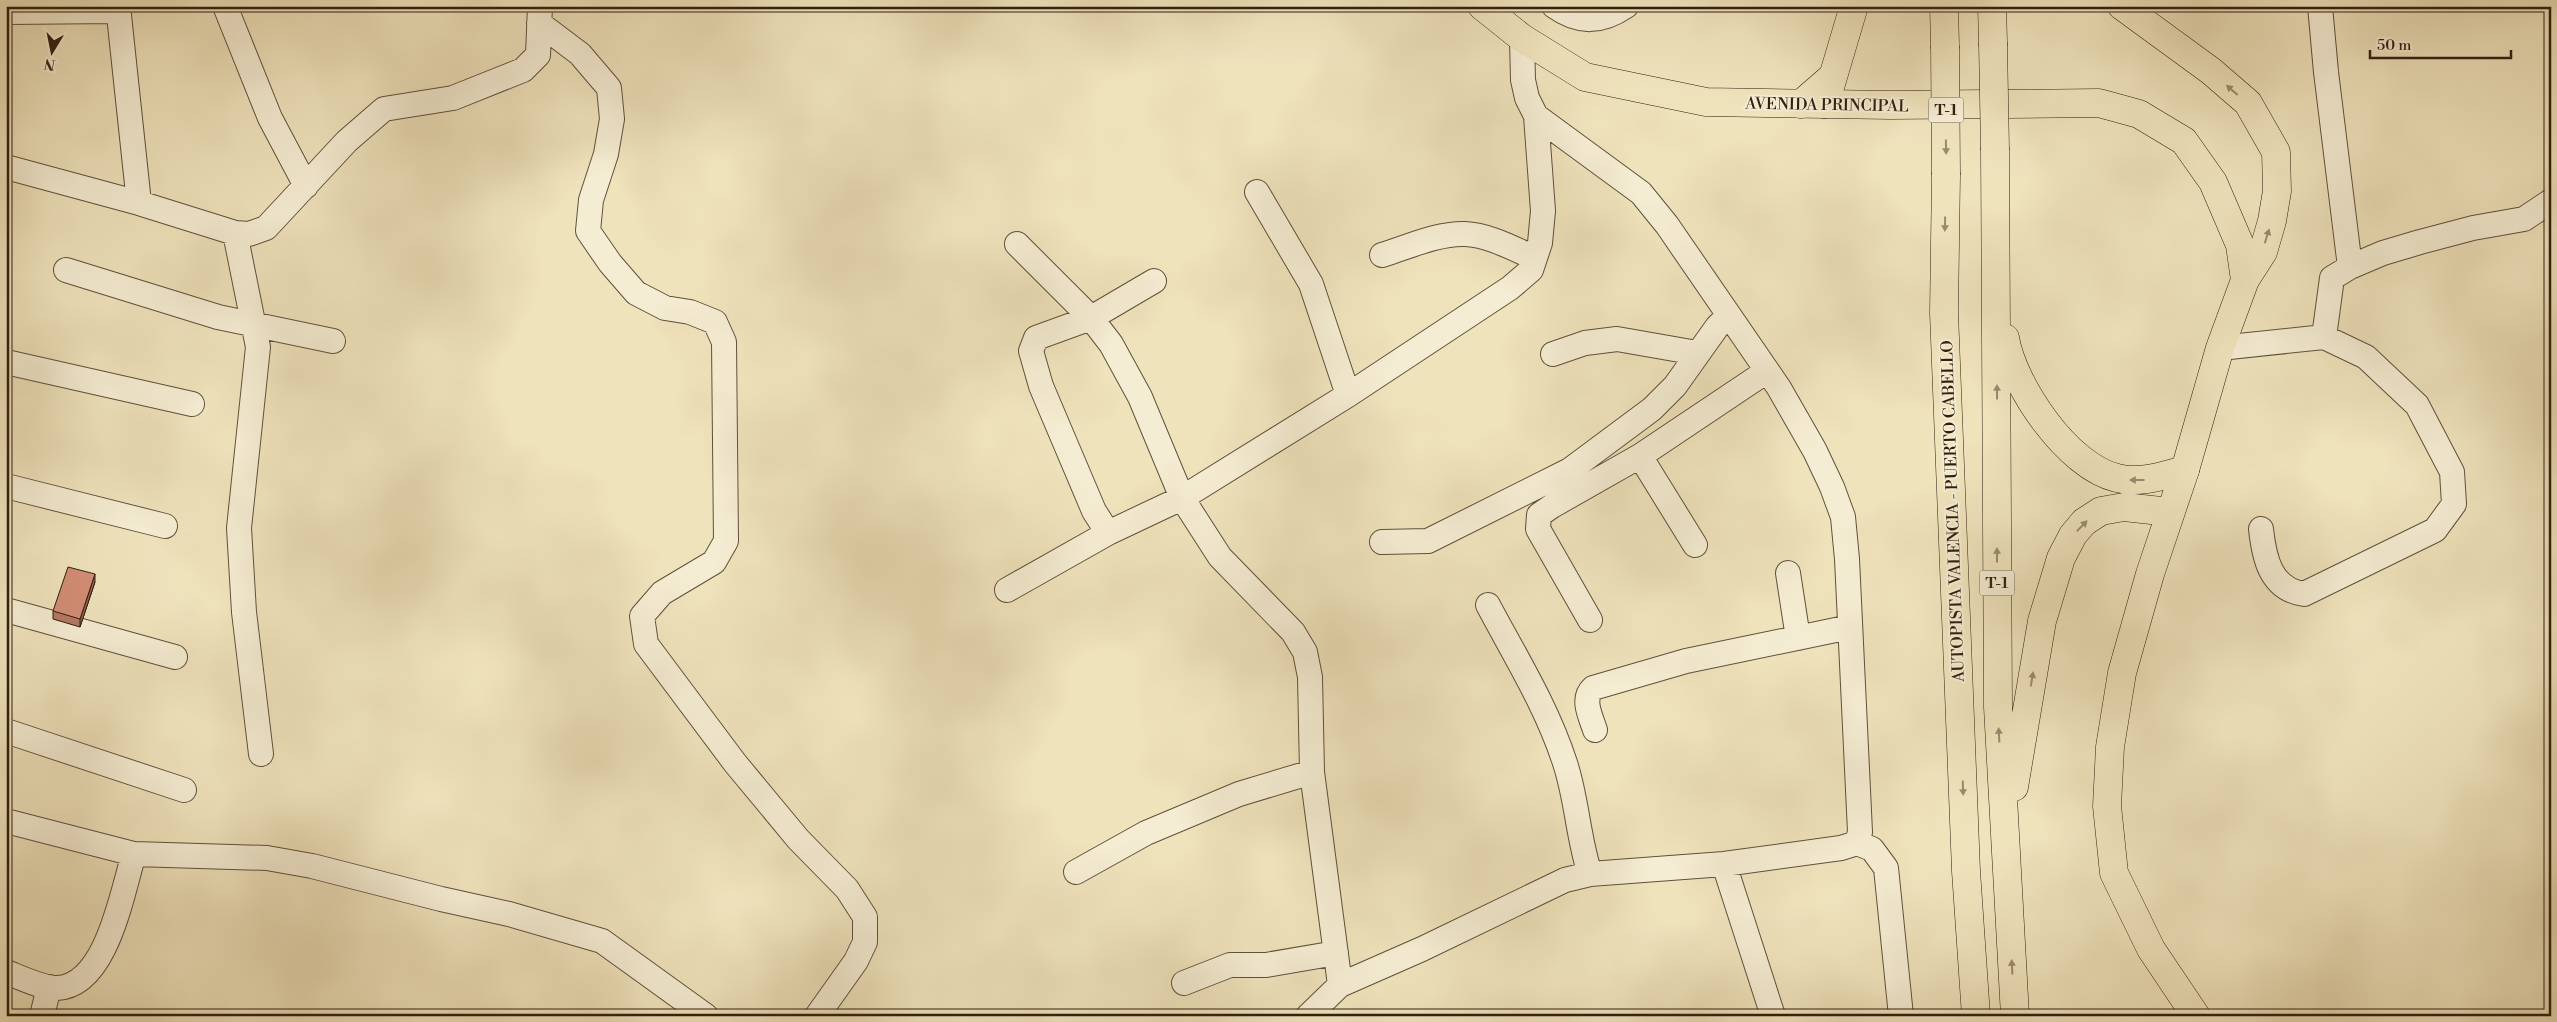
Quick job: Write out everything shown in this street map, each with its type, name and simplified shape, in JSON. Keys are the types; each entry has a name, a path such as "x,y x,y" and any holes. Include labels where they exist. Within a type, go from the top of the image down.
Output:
{"main road":[{"path":"1813,104 1832,77 1854,6"},
{"name":"AUTOPISTA VALENCIA - PUERTO CABELLO","path":"1944,6 1946,175 1944,313 1966,871 1976,1016"},
{"name":"T-1","path":"1992,6 1997,283 1998,707 2014,1016"},
{"path":"2122,6 2211,71 2248,103 2276,152 2277,191 2272,221 2263,252 2245,280 2220,348 2122,673 2110,747 2107,806 2114,873 2151,949 2196,1016"},
{"name":"AVENIDA PRINCIPAL","path":"1489,8 1522,38 1585,77 1706,102 1813,104 2099,103 2139,114 2184,141 2213,182 2240,245 2245,280"},
{"path":"1997,283 2006,341 2012,364 2023,388 2054,433 2088,464 2102,473 2116,478 2146,480 2184,470"},
{"path":"2006,848 2022,730 2042,621 2062,558 2073,535 2084,522 2101,511 2124,507 2170,512"}],"street":[{"path":"225,6 270,118 306,186"},
{"path":"1554,6 1583,20 1600,20 1626,6"},
{"path":"2320,6 2326,72 2350,267"},
{"path":"6,12 118,8 139,203"},
{"path":"6,167 139,203 235,233 249,234 266,228 347,141 384,109 453,98 523,70 538,55 540,15"},
{"path":"540,15 580,54 609,88 612,119 606,154 591,200 588,231 610,263 636,293 665,308 690,312 715,322 724,342 726,541 714,562 662,593 642,616 643,626 646,644 735,763 798,839 847,889 865,917 865,942 856,961 817,1016"},
{"path":"1007,590 1108,533 1182,498 1348,395 1510,288 1532,270 1540,243 1543,211 1536,116 1527,98 1523,80 1522,38"},
{"path":"1536,116 1641,193 1667,225 1779,388 1815,451 1832,486 1843,517 1860,832 1857,843"},
{"path":"1257,192 1311,284 1348,395"},
{"path":"2324,337 2332,278 2350,267 2383,253 2420,242 2474,228 2524,219 2551,202"},
{"path":"235,233 255,326 257,366 245,457 239,528 244,612 261,754"},
{"path":"1382,254 1452,235 1467,234 1497,242 1535,258"},
{"path":"1017,244 1091,318 1111,344 1140,398 1182,498 1220,557 1293,632 1305,652 1310,677 1312,772 1340,985"},
{"path":"66,270 255,326 333,342"},
{"path":"1108,533 1094,511 1041,386 1031,351 1036,338 1091,318 1154,281"},
{"path":"1382,542 1428,541 1570,470 1652,408 1675,386 1697,353 1728,316"},
{"path":"2220,348 2324,337 2366,357 2417,405 2452,472 2454,504 2435,530 2304,594 2292,592 2271,572 2264,558 2262,529"},
{"path":"1553,354 1584,343 1617,339 1697,353"},
{"path":"6,362 192,404"},
{"path":"1590,620 1538,529 1539,516 1552,506 1640,456 1767,371"},
{"path":"1640,456 1695,546"},
{"path":"6,486 165,526"},
{"path":"1788,573 1798,638"},
{"path":"1488,605 1546,711 1565,761 1576,797 1585,859 1590,874"},
{"path":"6,610 175,657"},
{"path":"1595,730 1587,701 1588,692 1593,688 1686,661 1850,627"},
{"path":"6,731 184,790"},
{"path":"1076,872 1154,829 1239,794 1312,772"},
{"path":"6,821 134,854 267,858 312,866 441,899 509,914 602,941 706,1016"},
{"path":"1308,1016 1340,985 1422,949 1565,880 1590,874 1724,864 1841,848 1857,843 1872,850 1886,868 1901,1016"},
{"path":"6,972 50,986 62,987 78,981 99,959 104,949 134,854"},
{"path":"1724,864 1773,1016"},
{"path":"1184,983 1230,965 1266,965 1336,953"},
{"path":"42,1016 50,986"}],"building":[{"path":"68,567 95,574 80,619 53,611"}]}
